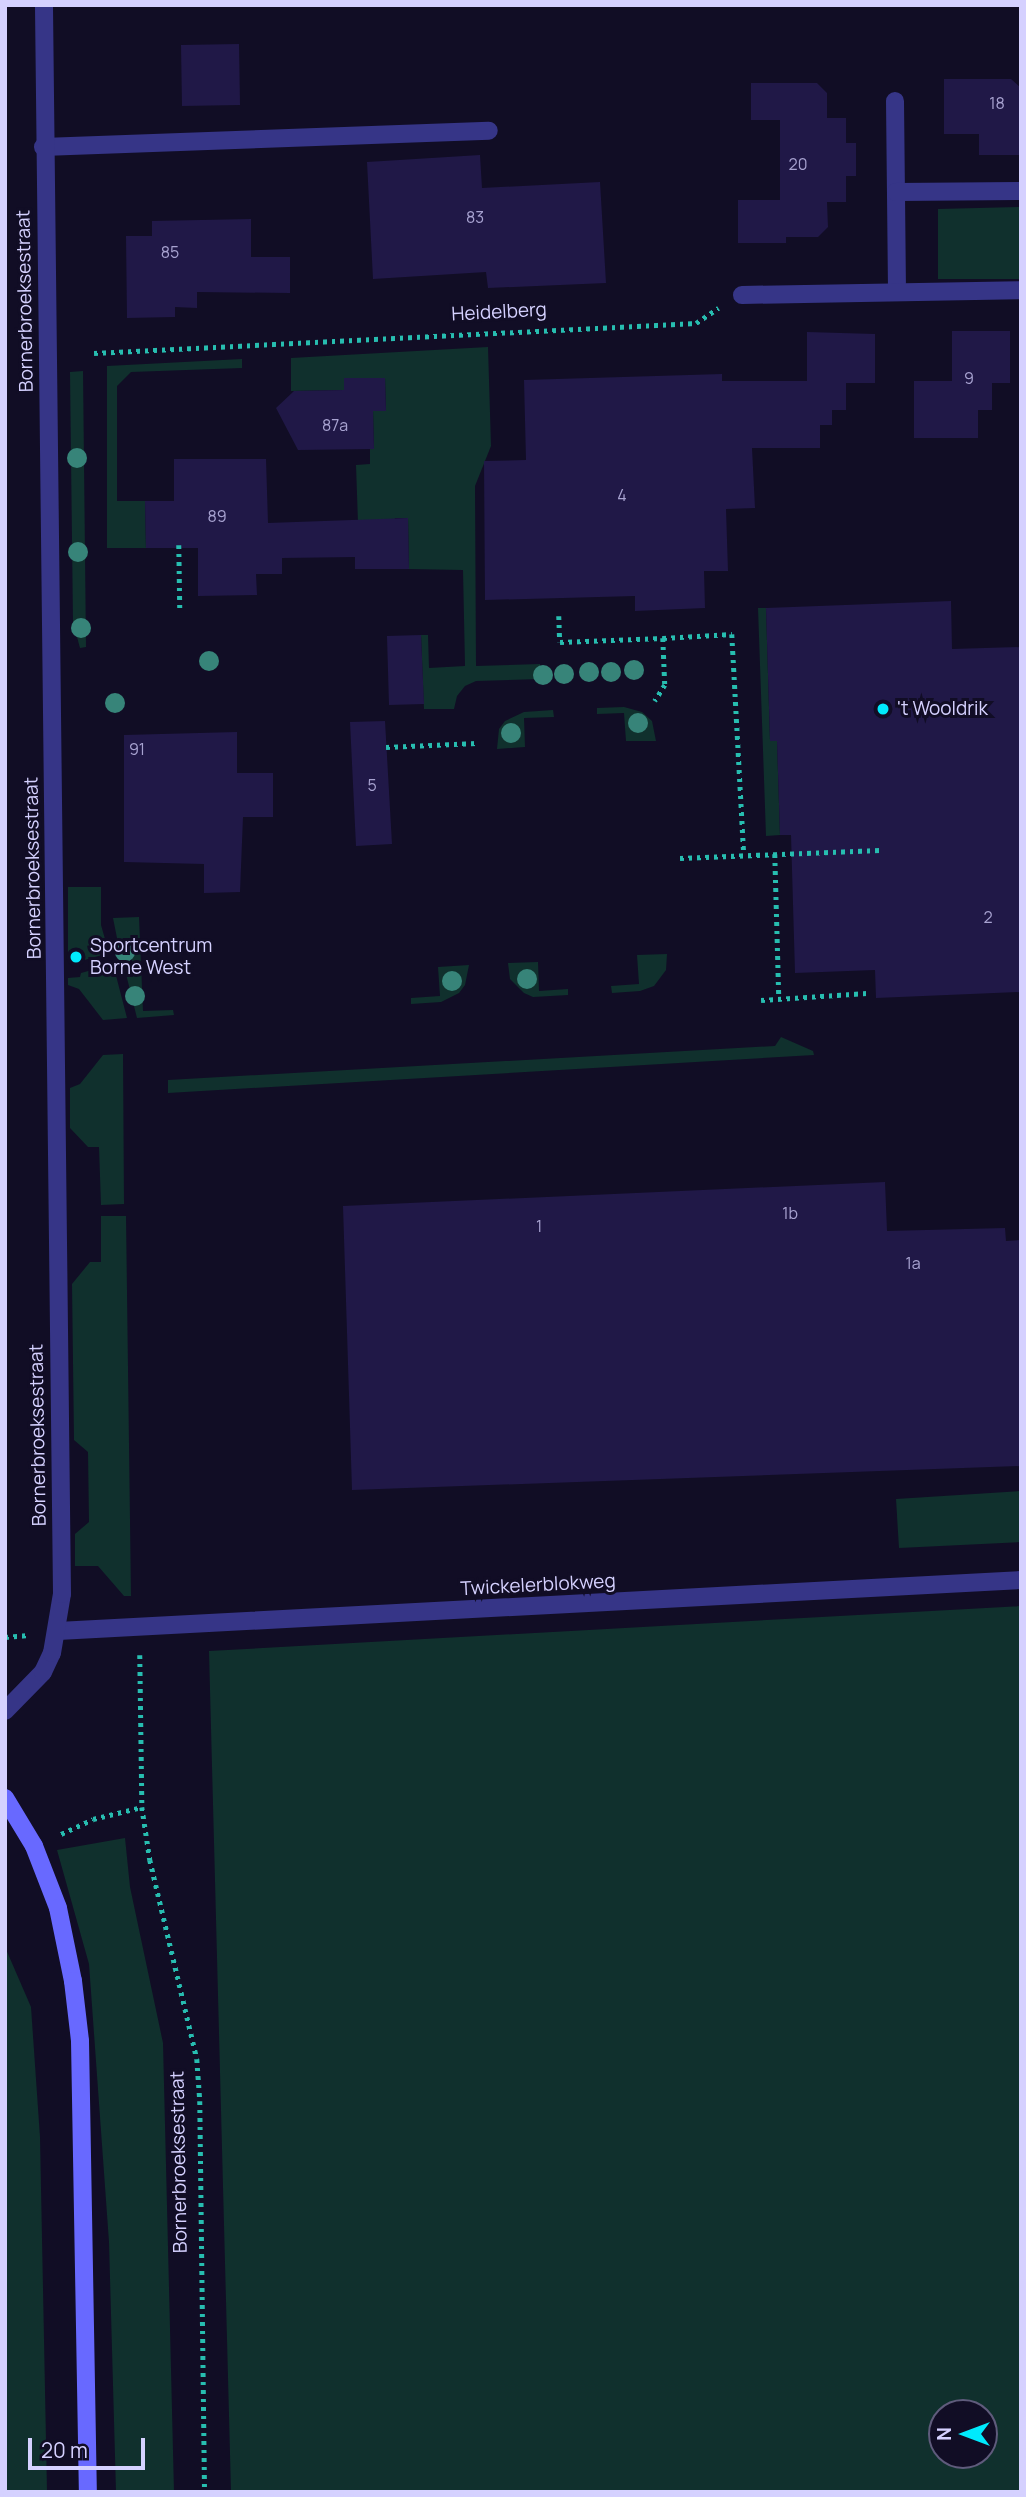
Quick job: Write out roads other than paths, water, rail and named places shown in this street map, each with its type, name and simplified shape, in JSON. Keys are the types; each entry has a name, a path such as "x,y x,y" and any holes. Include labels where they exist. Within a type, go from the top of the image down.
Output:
{"main road":[{"path":"5,1798 34,1846 58,1908 74,1981 80,2041 88,2492"}],"street":[{"name":"Bornerbroeksestraat","path":"5,1711 43,1672 58,1631 62,1594 43,147 44,5"},
{"path":"895,102 897,291"},
{"path":"43,147 489,131"},
{"path":"896,192 1021,191"},
{"path":"742,295 1021,290"},
{"name":"Twickelerblokweg","path":"58,1631 1021,1580"}],"place":[{"name":"'t Wooldrik","path":"883,709"},
{"name":"Sportcentrum Borne West","path":"76,957"}]}
